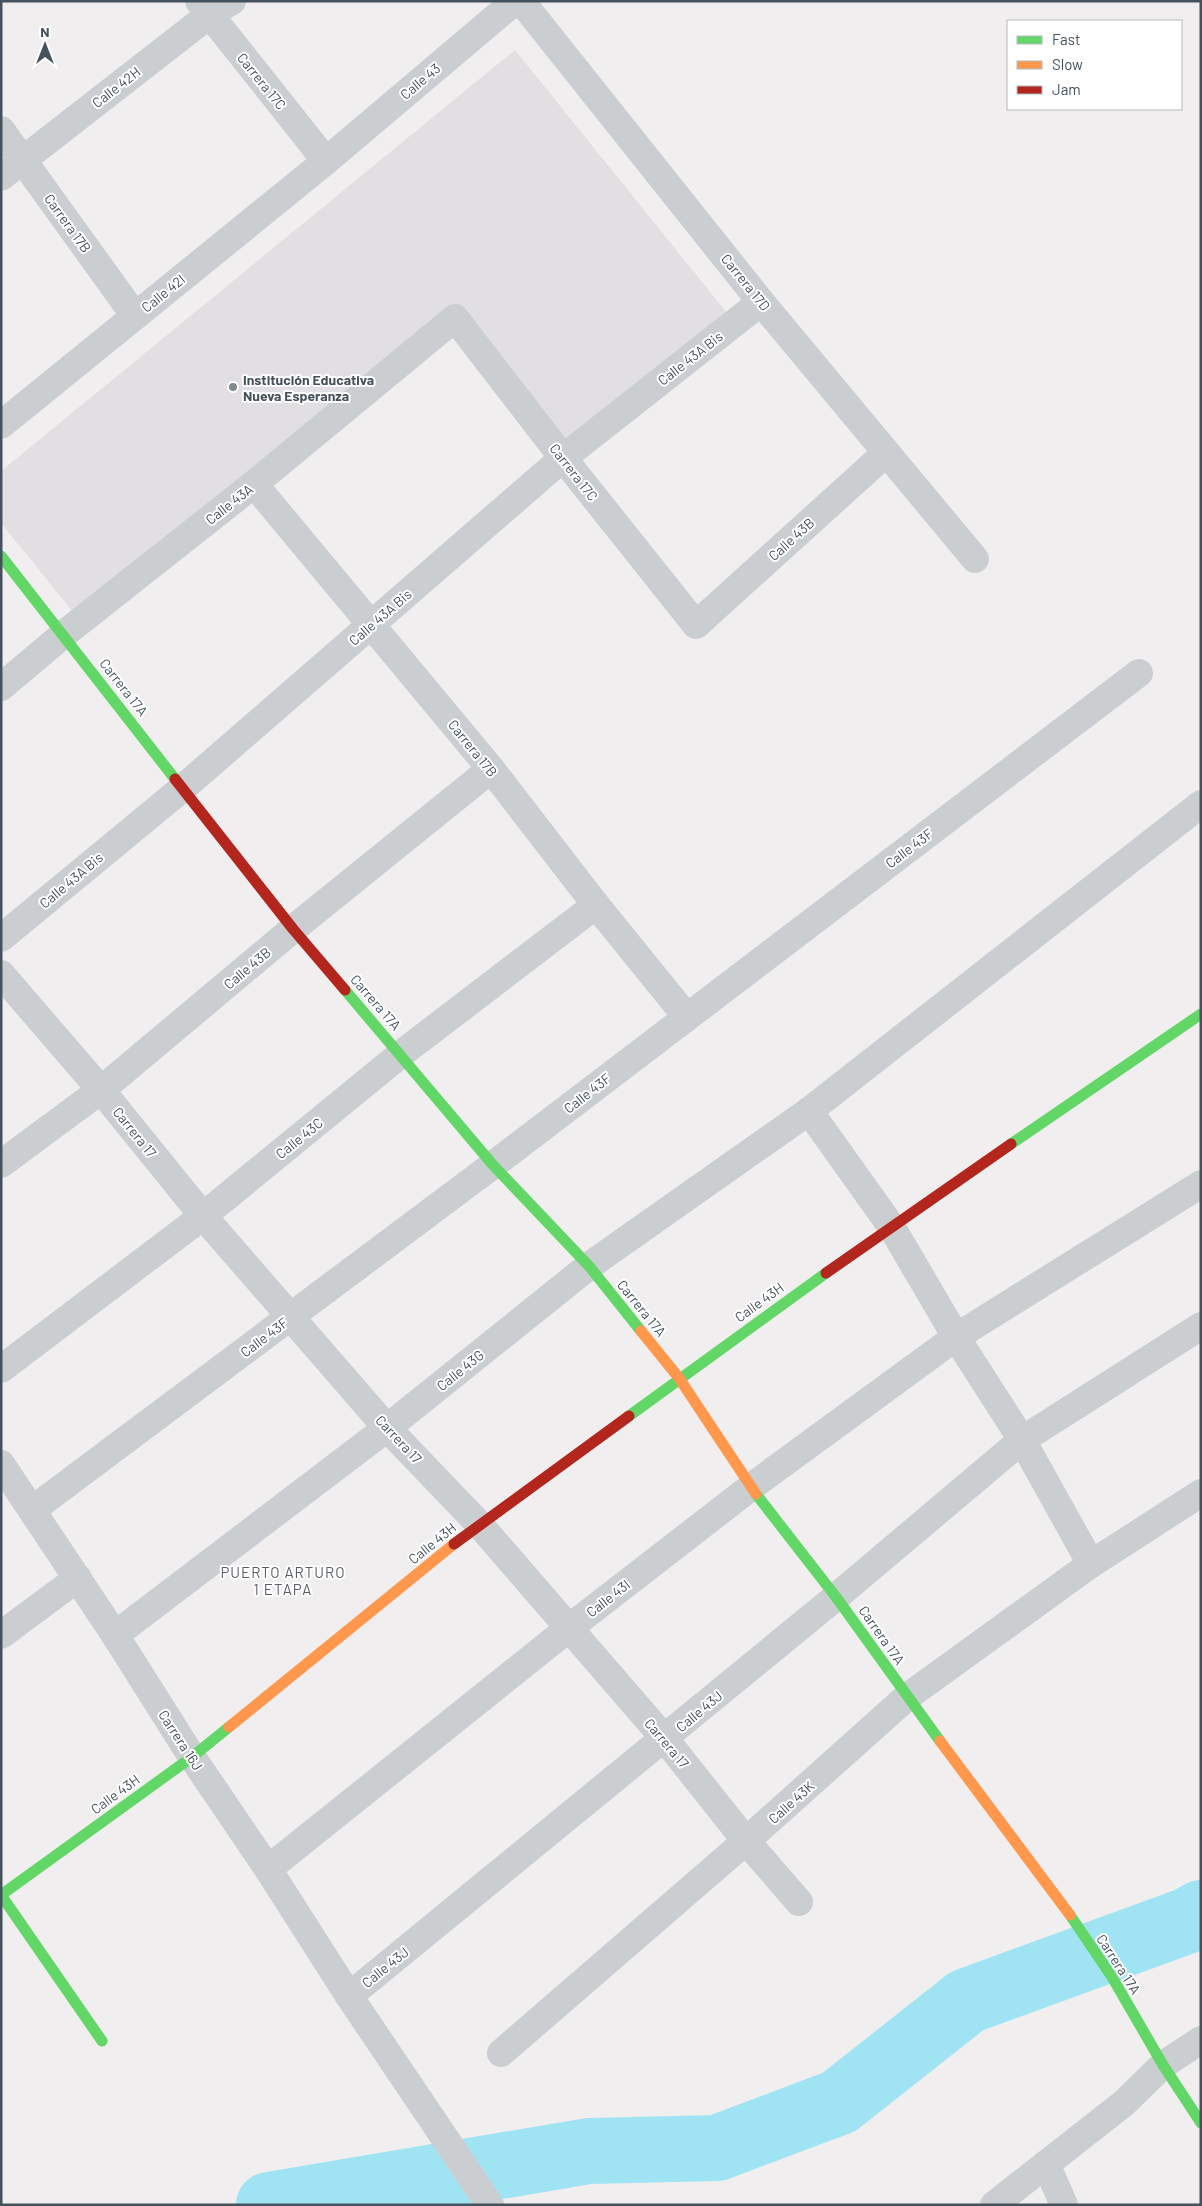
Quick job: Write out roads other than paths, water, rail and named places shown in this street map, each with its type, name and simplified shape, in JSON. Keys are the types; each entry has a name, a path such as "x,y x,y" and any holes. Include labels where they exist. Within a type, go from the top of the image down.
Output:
{"street":[{"name":"Calle 42H","path":"1,177 204,8 232,1"},
{"name":"Calle 43","path":"326,161 515,1"},
{"name":"Carrera 17D","path":"521,1 762,302 974,559"},
{"name":"Carrera 17C","path":"204,8 326,161"},
{"name":"Carrera 17B","path":"1,130 135,316"},
{"name":"Calle 42I","path":"1,425 326,161"},
{"name":"Calle 43A Bis","path":"1,938 184,787 562,458 762,302"},
{"name":"Carrera 17C","path":"455,318 562,458 696,625"},
{"name":"Calle 43A","path":"1,687 64,634 254,484 455,318"},
{"name":"Calle 43B","path":"696,625 886,453"},
{"name":"Carrera 17B","path":"254,484 491,769 596,906 686,1016"},
{"name":"Carrera 17A","path":"1,556 184,787 293,929 401,1054 493,1165 590,1266 680,1378 751,1487 836,1597 907,1697 1067,1911 1112,1977 1163,2065 1201,2123"},
{"name":"Calle 43F","path":"32,1510 493,1165 686,1016 1139,673"},
{"name":"Calle 43B","path":"1,1164 101,1090 293,929 491,769"},
{"name":"Calle 43G","path":"115,1635 388,1428 590,1266 809,1111 1201,804"},
{"name":"Calle 43C","path":"1,1369 203,1216 401,1054 596,906"},
{"name":"Carrera 17","path":"1,974 101,1090 203,1216 388,1428 479,1524 665,1739 746,1842 800,1902"},
{"name":"Calle 43H","path":"1,1895 192,1757 479,1524 891,1226 1201,1014"},
{"path":"809,1111 891,1226 956,1337 1022,1440 1091,1564"},
{"name":"Calle 43I","path":"268,1869 569,1628 751,1487 956,1337 1201,1184"},
{"name":"Calle 43J","path":"355,2006 665,1739 1022,1440 1201,1326"},
{"name":"Carrera 16J","path":"1,1464 78,1578 192,1757 268,1869 355,2006 490,2205"},
{"name":"Calle 43K","path":"501,2054 746,1842 907,1697 1091,1564 1201,1493"},
{"path":"1,1635 78,1578"},
{"path":"1,1895 102,2040"},
{"path":"994,2205 1124,2103 1163,2065 1201,2040"},
{"path":"1046,2164 1064,2205"}],"waterway":[{"path":"269,2205 589,2151 717,2148 839,2102 967,2001 1189,1920 1201,1913"}],"place":[{"name":"Institución Educativa Nueva Esperanza","path":"233,387"}],"district":[{"name":"PUERTO ARTURO 1 ETAPA","path":"283,1580"}]}
